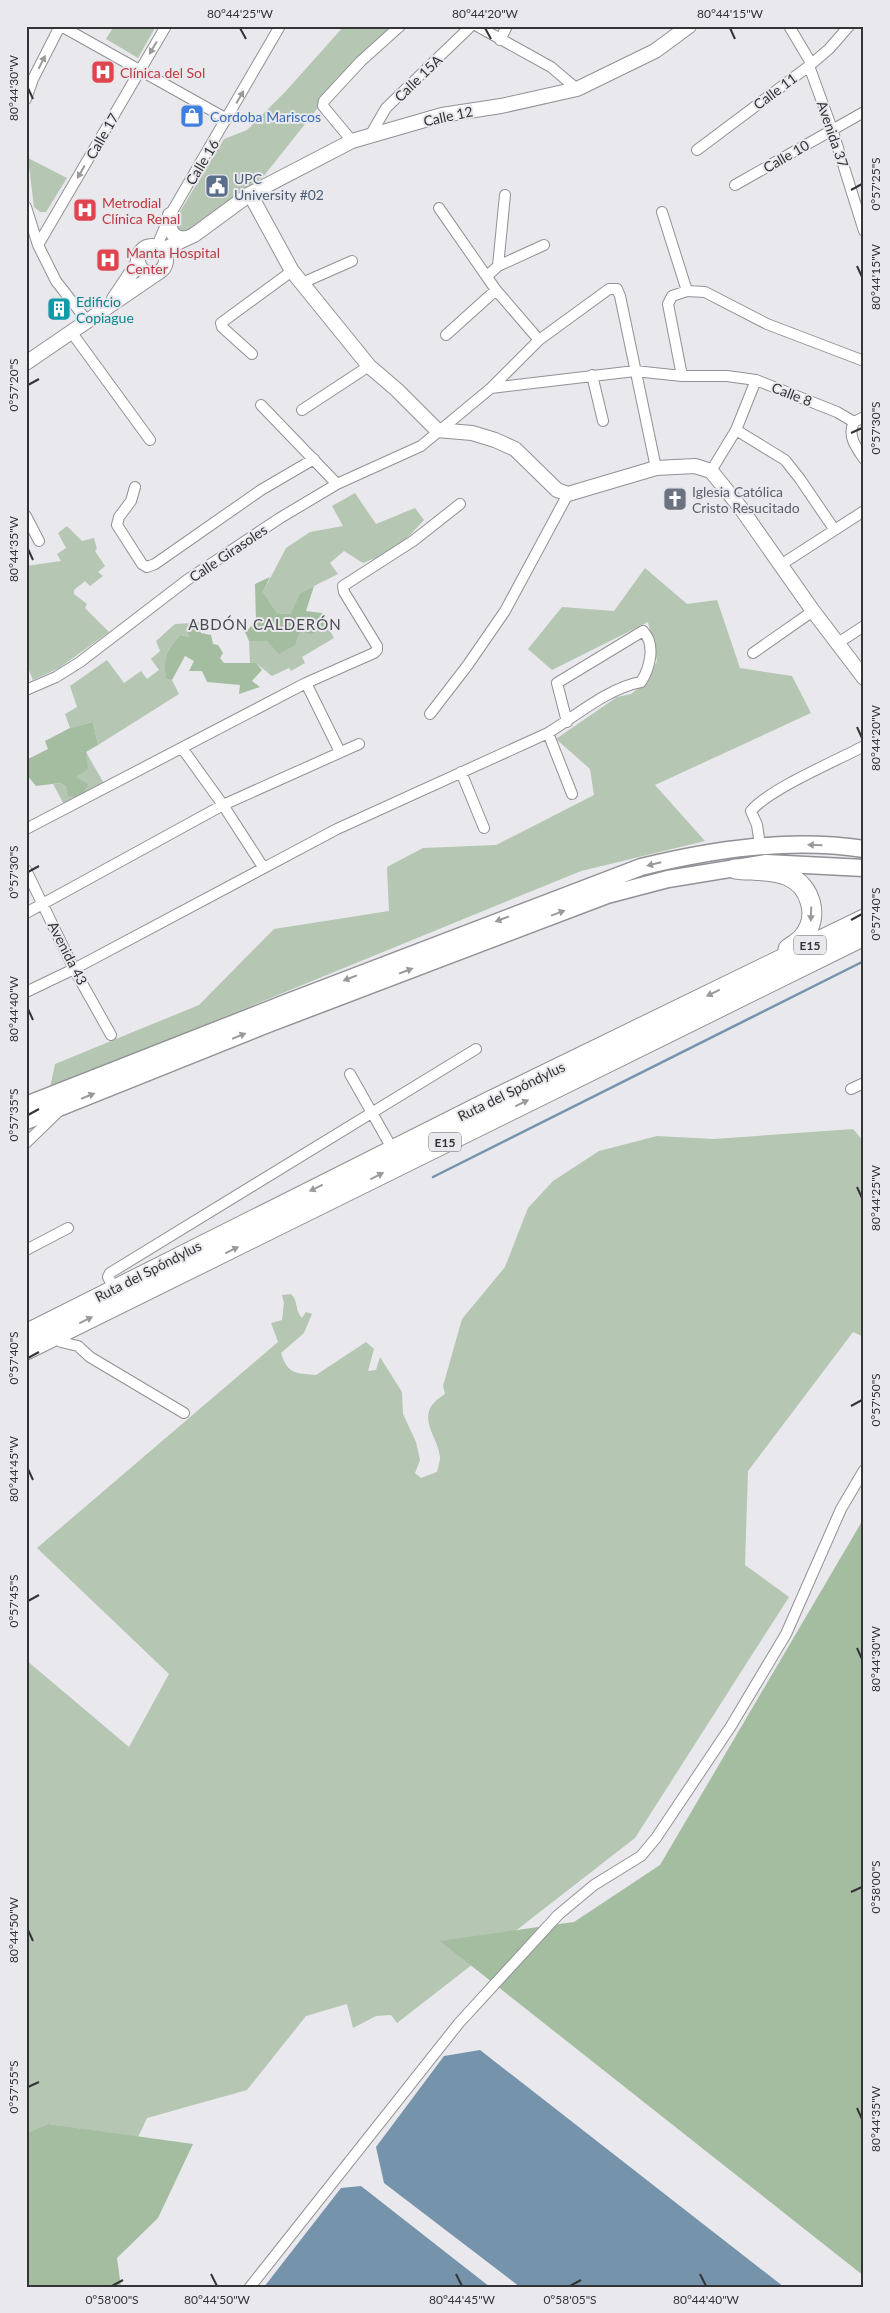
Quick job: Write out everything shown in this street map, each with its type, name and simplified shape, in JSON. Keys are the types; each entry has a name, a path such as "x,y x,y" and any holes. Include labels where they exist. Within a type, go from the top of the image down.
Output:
{"highway":[{"path":"735,869 781,874 790,877 803,888 813,909 811,924 803,938 756,972"},
{"name":"Ruta del Spóndylus","path":"29,1330 864,919"},
{"name":"Ruta del Spóndylus","path":"26,1350 864,936"}],"main road":[{"name":"Calle 12","path":"159,248 187,238 213,222 250,194 352,141 442,115 501,106 577,89 655,51 688,27"},
{"path":"250,194 292,271 369,366 438,430 472,433 515,449 557,490 568,494 656,468 695,466 711,471 782,564 864,678"},
{"path":"170,215 169,226 172,233 178,238 187,238"},
{"name":"Calle 12","path":"26,363 161,270 213,222"},
{"path":"149,246 159,248 166,260 161,270 146,273 138,262 142,250 149,246"},
{"name":"Calle 12","path":"109,306 138,262"},
{"path":"26,1105 641,867 683,857 760,845 828,845 864,849"},
{"path":"26,1121 277,1020 607,895 668,879 766,863 864,868"}],"street":[{"path":"26,99 33,79 61,26 227,119"},
{"name":"Calle 17","path":"38,245 166,26"},
{"name":"Calle 16","path":"159,248 170,215 280,26"},
{"path":"352,141 323,106 324,100 361,60 400,26"},
{"name":"Calle 15A","path":"371,134 386,108 472,26"},
{"path":"477,26 551,68 577,89"},
{"path":"500,40 508,26"},
{"name":"Avenida 37","path":"789,26 810,64 864,231"},
{"name":"Calle 11","path":"697,150 829,49 849,26"},
{"name":"Calle 10","path":"735,185 864,112"},
{"path":"498,266 505,195"},
{"path":"26,207 38,245 56,280 88,322"},
{"path":"439,208 496,290 539,340"},
{"path":"662,212 687,291"},
{"path":"487,276 498,266 544,245"},
{"path":"302,283 352,261"},
{"path":"252,354 222,327 221,322 292,271"},
{"name":"Calle Girasoles","path":"26,690 56,677 80,662 187,580 280,518 337,484 421,446 491,388 539,340 608,289 617,289 635,371"},
{"path":"446,335 496,290"},
{"path":"682,376 668,304 672,296 687,291 700,291 711,294 767,324 864,361"},
{"path":"72,333 150,440"},
{"path":"302,410 369,366"},
{"path":"635,371 656,468"},
{"path":"491,388 635,371 682,376 727,376 756,380"},
{"path":"592,375 603,421"},
{"name":"Calle 8","path":"711,471 736,430 756,380 837,412 854,422"},
{"path":"261,405 337,484"},
{"path":"864,417 854,422 850,429 850,434 864,459"},
{"path":"736,430 785,460 834,529"},
{"path":"135,487 131,501 118,519 117,525 142,564 147,567 155,564 261,490 314,459"},
{"path":"430,714 467,666 504,611 568,494"},
{"path":"26,829 306,683 374,653 377,650 343,586 413,541 460,504"},
{"path":"782,564 864,511"},
{"path":"26,516 40,541"},
{"path":"754,653 814,611"},
{"path":"838,643 864,626"},
{"path":"26,992 74,969 336,829 548,733 629,684 641,682 649,670 650,651 648,636 643,630 557,683 566,722"},
{"path":"306,683 340,752"},
{"path":"548,733 572,794"},
{"path":"26,913 223,805 358,744"},
{"path":"760,845 757,825 751,811 754,806 777,791 864,746"},
{"path":"182,748 264,867"},
{"path":"461,772 484,828"},
{"name":"Avenida 43","path":"26,870 74,969 111,1035"},
{"path":"114,1289 108,1278 110,1273 476,1049"},
{"path":"350,1074 393,1150"},
{"path":"850,1088 864,1083"},
{"path":"26,1143 65,1105"},
{"path":"26,1250 68,1228"},
{"path":"54,1336 61,1342 78,1346 90,1357 184,1413"},
{"path":"250,2287 459,2022 558,1915 581,1894 641,1856 656,1838 731,1726 786,1634 841,1509 864,1470"}],"green space":[{"path":"114,26 156,26 138,58 106,39"},
{"path":"344,26 392,26 359,56 263,177 187,232 180,229 177,226 176,218 224,139 247,130 286,91"},
{"path":"28,158 67,178 46,212 40,212 34,207"},
{"path":"355,493 376,524 415,508 424,520 396,550 363,563 344,551 330,563 338,574 300,593 292,614 277,613 263,592 286,548 310,532 343,526 332,506"},
{"path":"67,526 82,541 94,538 97,549 95,551 105,566 98,572 103,576 90,586 85,581 74,590 74,594 87,604 85,608 109,632 59,668 33,680 26,663 26,566 61,561 57,554 66,548 58,533"},
{"path":"645,568 687,604 717,600 740,668 792,676 811,713 655,785 705,841 581,871 50,1088 55,1064 199,1005 274,929 389,911 387,867 423,848 496,845 594,795 590,769 556,739 617,697 631,694 647,681 657,661 648,622 552,670 528,649 562,607 614,611"},
{"path":"270,577 263,592 277,613 291,614 300,593 314,586 306,611 322,613 327,626 311,635 300,631 295,645 279,654 267,641 249,641 245,632 256,622 255,584"},
{"path":"199,622 201,633 211,635 213,644 218,645 223,653 220,658 224,663 256,663 262,670 252,681 260,687 239,694 240,685 207,682 202,671 189,671 194,661 185,656 172,680 166,679 165,660 171,645 180,635 190,637 187,632 191,623"},
{"path":"191,623 187,632 191,637 180,635 171,645 165,660 166,679 172,680 179,694 98,745 93,722 70,728 65,714 77,707 70,686 107,660 124,683 141,671 147,679 159,670 151,659 160,651 156,641 175,624"},
{"path":"327,626 334,638 302,657 305,663 291,671 289,668 272,676 256,663 250,663 249,641 267,641 300,631 311,635"},
{"path":"93,722 98,745 86,752 88,769 76,777 88,784 82,797 68,796 66,786 60,783 36,786 26,774 26,760 48,749 45,741 70,728"},
{"path":"86,752 106,787 66,808 53,784 60,783 66,786 76,777"},
{"path":"853,1129 864,1142 864,1337 853,1332 748,1471 745,1565 789,1597 635,1838 397,2023 391,2015 376,2016 353,2028 347,2004 306,2016 247,2090 147,2118 138,2137 48,2124 26,2133 26,1660 129,1747 169,1674 37,1548 278,1342 271,1323 282,1320 284,1303 282,1295 291,1294 293,1296 302,1318 306,1312 312,1314 304,1333 281,1353 290,1369 298,1373 316,1375 366,1342 374,1349 368,1371 376,1370 380,1357 402,1392 403,1414 416,1442 420,1460 415,1473 421,1478 437,1472 440,1457 428,1416 435,1401 445,1394 443,1386 462,1319 505,1267 528,1208 553,1181 599,1151 657,1136 714,1139"},
{"path":"864,1518 864,2276 440,1941 574,1922 660,1865"},
{"path":"48,2124 193,2144 158,2218 117,2258 121,2287 26,2287 26,2133"}],"water":[{"path":"480,2050 784,2287 520,2287 384,2183 376,2147 444,2056"},
{"path":"361,2186 490,2287 264,2287 341,2188"}],"waterway":[{"path":"433,1177 864,961"}],"place":[{"name":"Clínica del Sol","path":"103,72"},
{"name":"Cordoba Mariscos","path":"192,116"},
{"name":"UPC University #02","path":"217,186"},
{"name":"Metrodial Clínica Renal","path":"85,210"},
{"name":"Manta Hospital Center","path":"108,260"},
{"name":"Edificio Copiague","path":"59,309"},
{"name":"Iglesia Católica Cristo Resucitado","path":"675,499"}],"district":[{"name":"ABDÓN CALDERÓN","path":"265,624"}]}
